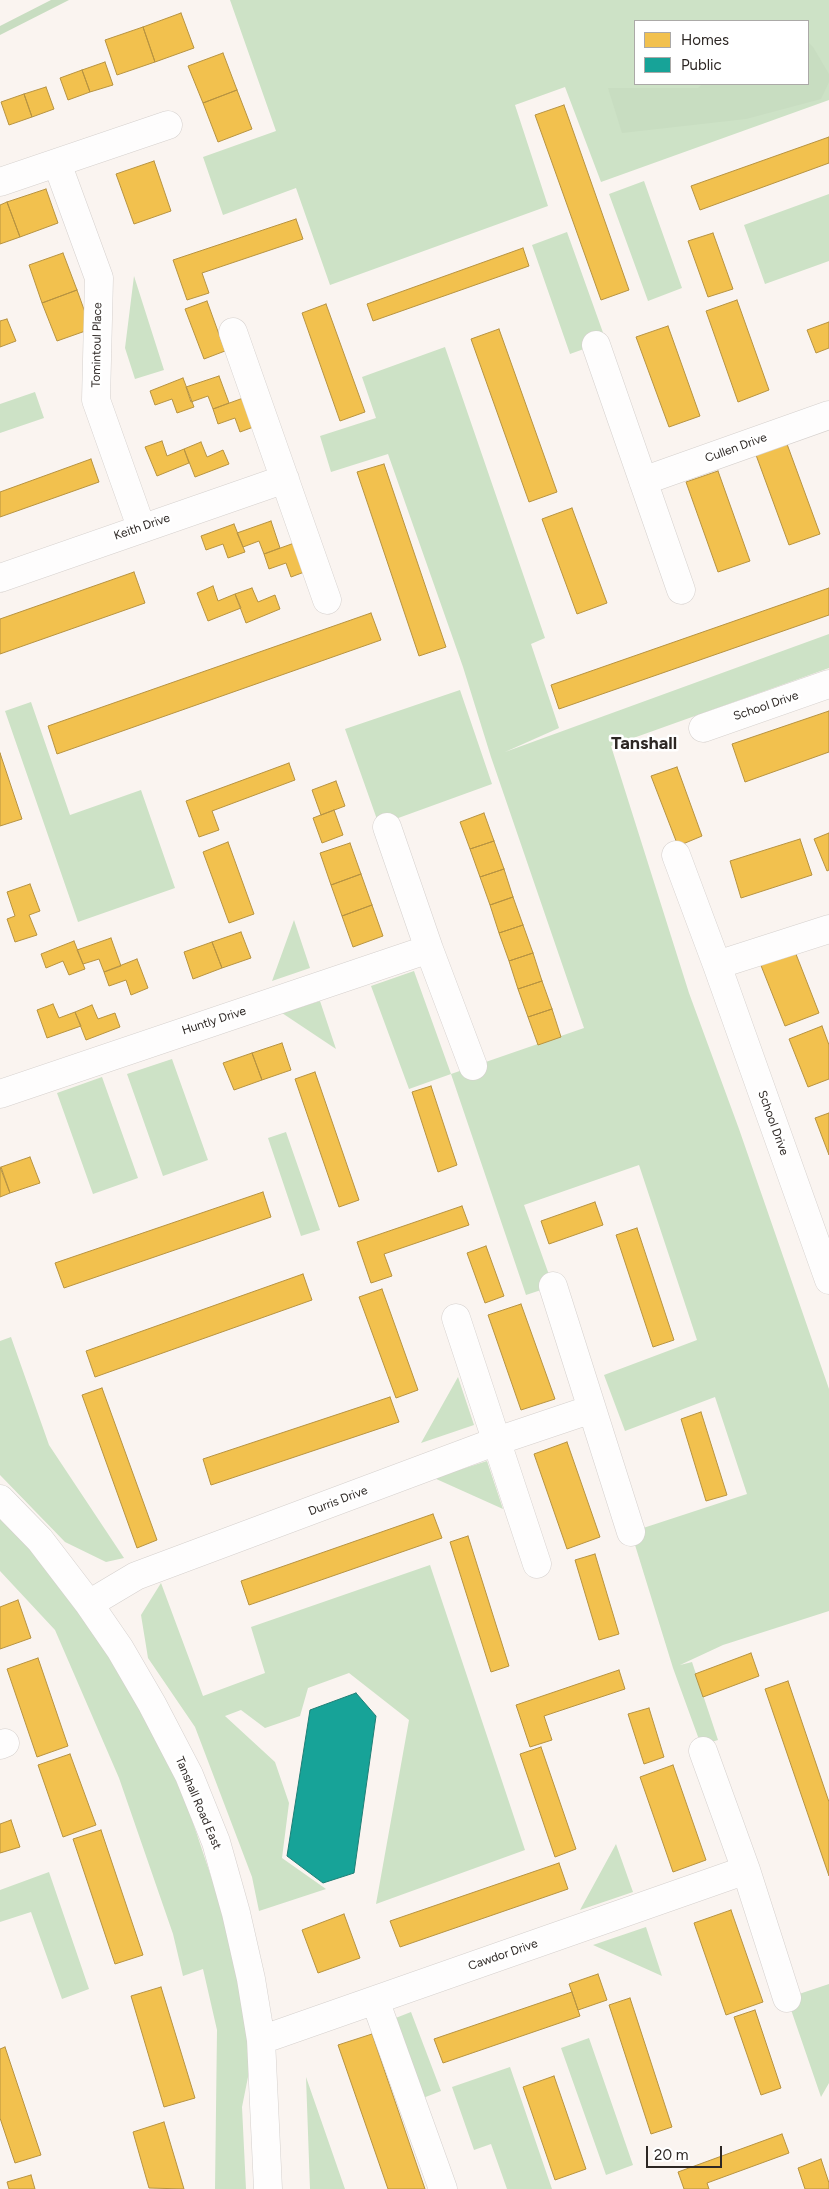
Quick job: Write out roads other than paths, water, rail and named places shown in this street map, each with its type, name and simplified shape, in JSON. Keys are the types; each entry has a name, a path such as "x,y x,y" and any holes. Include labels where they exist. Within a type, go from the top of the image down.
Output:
{"street":[{"path":"0,182 168,125"},
{"name":"Tomintoul Place","path":"57,163 99,278 96,400 141,527"},
{"path":"233,332 327,600"},
{"path":"596,344 681,590"},
{"name":"Cullen Drive","path":"644,481 829,415"},
{"name":"Keith Drive","path":"0,578 141,527 285,479"},
{"name":"School Drive","path":"703,728 829,684"},
{"path":"387,826 429,949 473,1066"},
{"name":"School Drive","path":"676,855 829,1280"},
{"path":"717,965 829,928"},
{"name":"Huntly Drive","path":"0,1094 429,949"},
{"path":"553,1286 631,1532"},
{"path":"456,1318 537,1564"},
{"name":"Durris Drive","path":"89,1604 136,1576 497,1441 592,1409"},
{"name":"Tanshall Road East","path":"0,1499 40,1540 89,1604 120,1649 152,1704 188,1775 216,1842 236,1913 251,1979 261,2040 268,2189"},
{"path":"703,1751 746,1870 787,1998"},
{"name":"Cawdor Drive","path":"261,2040 746,1870"},
{"path":"375,2000 444,2189"}],"district":[{"name":"Tanshall","path":"644,744"}]}
